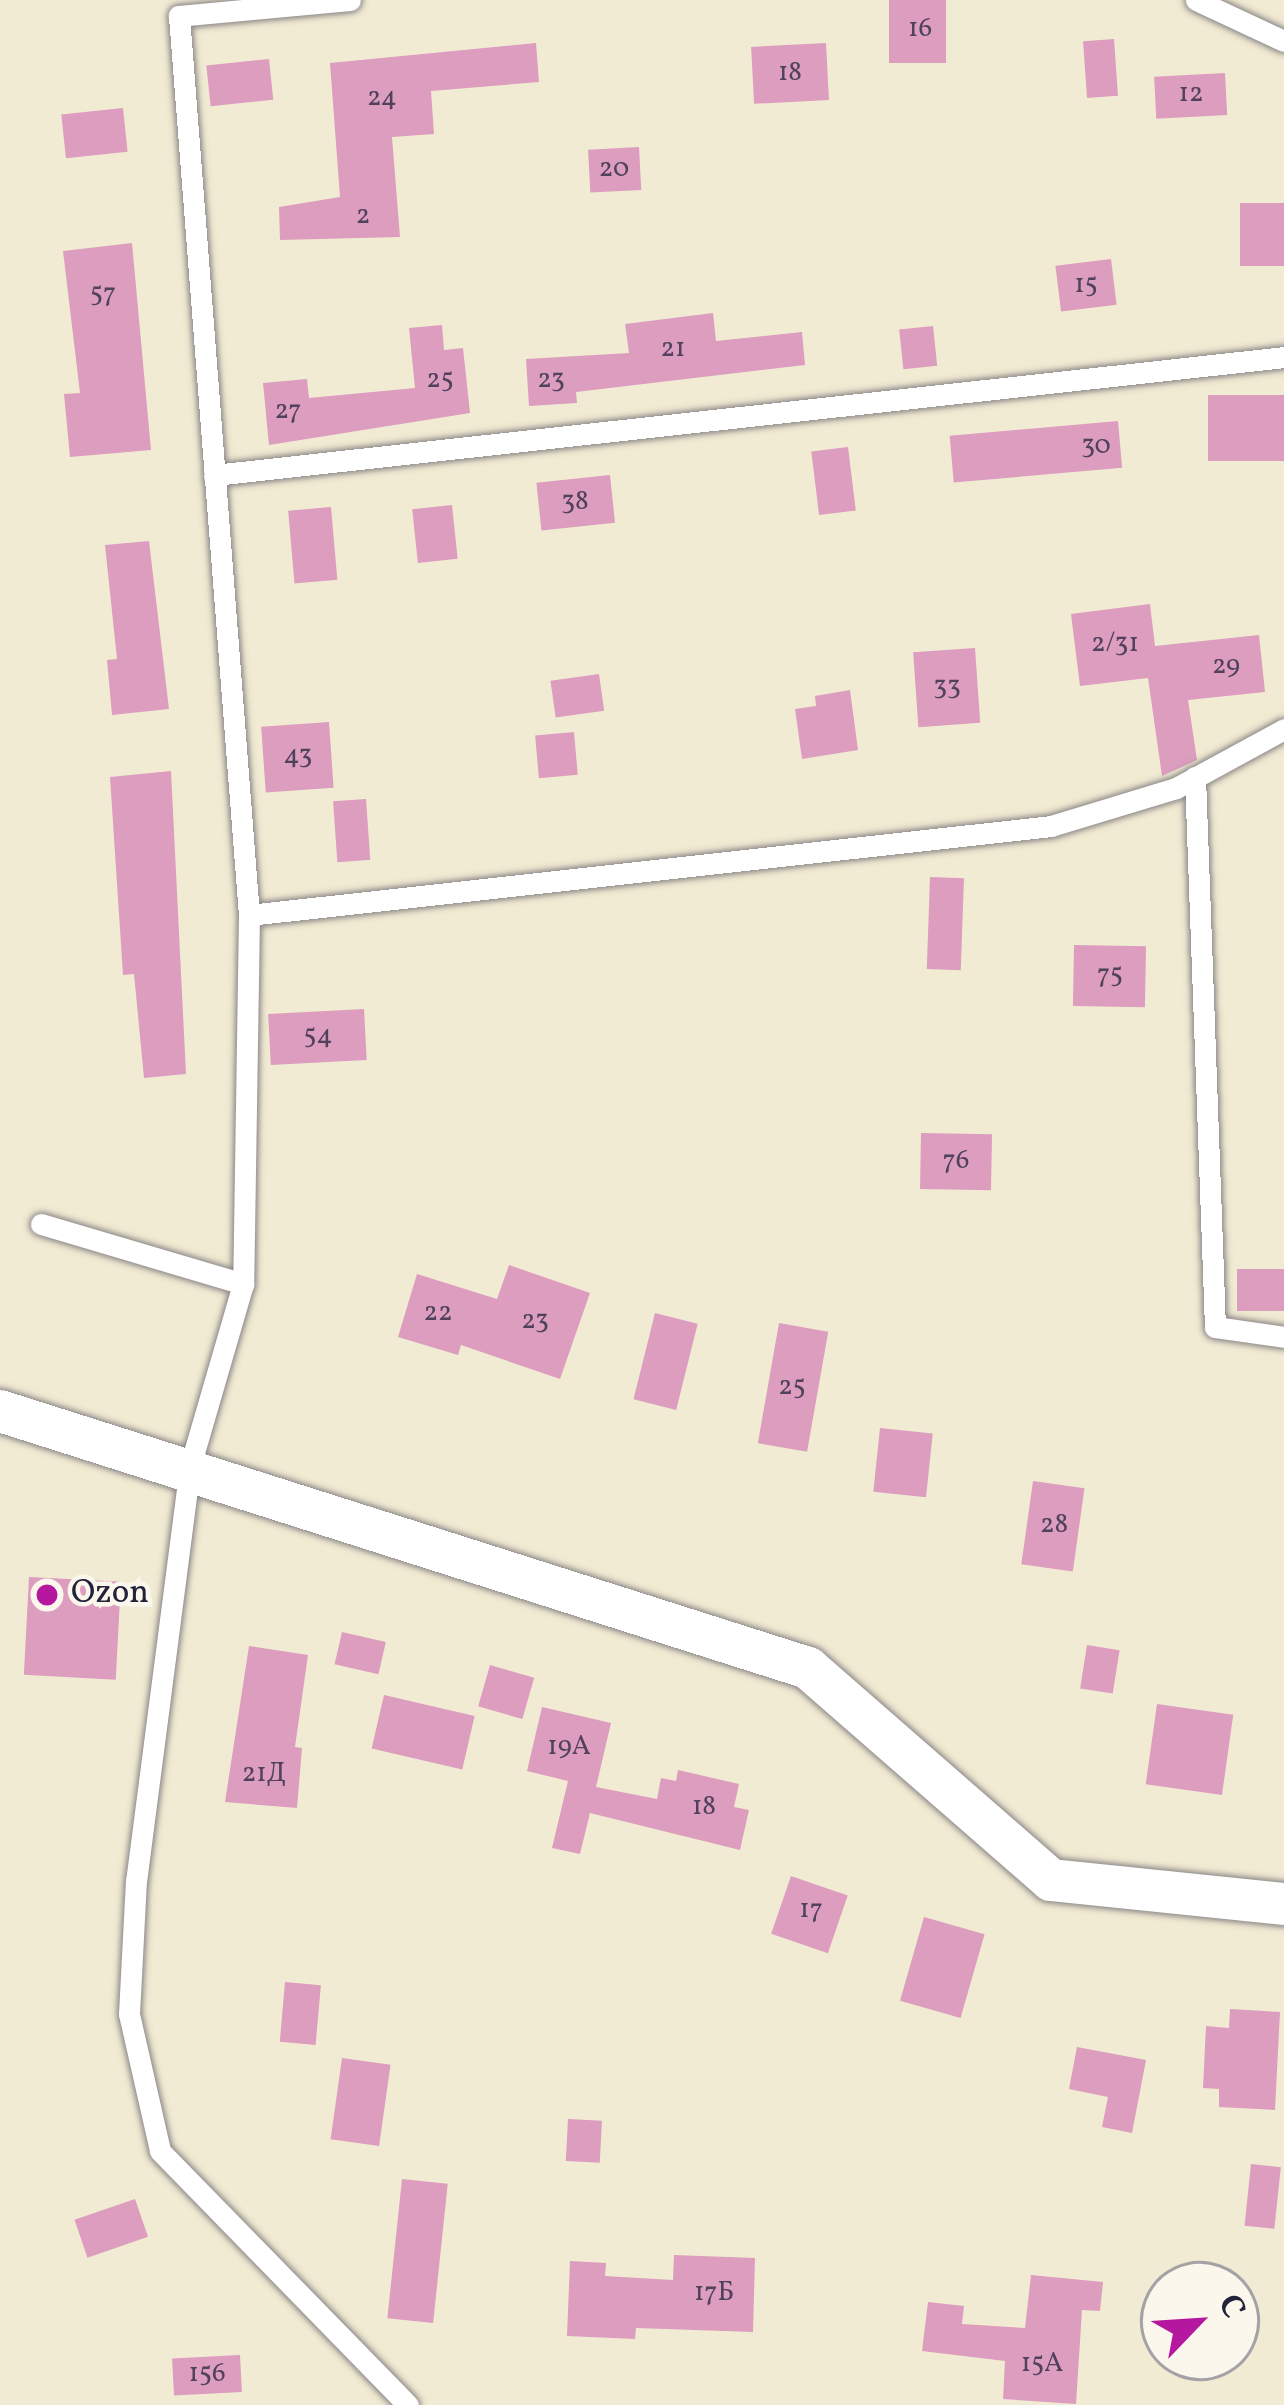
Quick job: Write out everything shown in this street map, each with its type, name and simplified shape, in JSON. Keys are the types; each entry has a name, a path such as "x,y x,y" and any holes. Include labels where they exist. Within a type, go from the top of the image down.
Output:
{"street":[{"path":"0,1411 190,1466 808,1668 1052,1880 1284,1904"}],"lane":[{"path":"350,0 178,16 249,915 243,1285 190,1466 136,1880 129,2014 160,2151 408,2405"},
{"path":"1196,0 1284,41"},
{"path":"214,475 1284,357"},
{"path":"249,915 1052,826 1195,777 1284,729"},
{"path":"1195,777 1214,1327 1284,1337"},
{"path":"41,1224 243,1285"}],"building":[{"path":"889,0 946,0 946,63 889,63"},
{"path":"1114,39 1118,96 1087,98 1083,41"},
{"path":"536,43 539,82 431,91 434,134 392,137 400,237 280,240 279,207 340,197 330,63"},
{"path":"826,43 829,100 754,104 751,47"},
{"path":"269,59 273,100 211,106 206,66"},
{"path":"1225,73 1227,115 1156,119 1154,77"},
{"path":"123,108 128,152 66,158 61,114"},
{"path":"639,147 641,190 590,193 588,150"},
{"path":"1240,203 1284,203 1284,266 1240,266"},
{"path":"132,243 151,450 70,457 64,394 80,393 63,251"},
{"path":"1111,259 1117,305 1061,311 1055,266"},
{"path":"713,313 716,341 802,332 805,365 576,392 577,403 529,406 526,359 629,353 625,324"},
{"path":"442,325 444,350 463,348 470,413 269,445 263,383 307,379 309,398 415,388 409,328"},
{"path":"933,326 937,366 903,369 899,330"},
{"path":"1208,395 1284,395 1284,461 1208,461"},
{"path":"1118,421 1122,468 954,483 950,436"},
{"path":"848,447 856,511 819,515 811,452"},
{"path":"610,475 615,523 541,530 536,483"},
{"path":"452,505 458,559 418,563 412,509"},
{"path":"331,507 337,580 295,583 288,511"},
{"path":"149,541 169,709 112,715 107,660 117,659 105,545"},
{"path":"1150,604 1155,646 1259,635 1265,692 1188,700 1197,760 1162,776 1148,678 1080,686 1071,614"},
{"path":"975,648 980,723 918,727 913,652"},
{"path":"599,674 604,711 556,717 550,681"},
{"path":"850,690 858,750 802,759 795,709 816,706 815,696"},
{"path":"329,722 334,788 266,793 261,727"},
{"path":"574,732 578,775 539,778 535,735"},
{"path":"171,771 186,1074 144,1078 134,974 123,975 110,777"},
{"path":"366,799 370,860 337,862 333,801"},
{"path":"930,877 964,878 961,970 927,969"},
{"path":"1074,945 1146,946 1145,1007 1073,1006"},
{"path":"364,1009 367,1060 271,1065 268,1014"},
{"path":"921,1133 992,1134 991,1190 920,1189"},
{"path":"509,1265 590,1293 560,1379 461,1345 458,1355 398,1337 417,1274 497,1299"},
{"path":"1237,1269 1284,1269 1284,1311 1237,1311"},
{"path":"655,1313 698,1324 676,1410 633,1399"},
{"path":"779,1323 828,1332 807,1452 758,1443"},
{"path":"880,1428 933,1434 926,1497 873,1492"},
{"path":"1033,1481 1084,1488 1073,1571 1021,1564"},
{"path":"29,1577 121,1582 116,1680 24,1675"},
{"path":"342,1632 386,1642 378,1674 335,1664"},
{"path":"1087,1645 1120,1650 1113,1694 1080,1688"},
{"path":"249,1646 308,1655 295,1747 302,1748 297,1808 225,1802"},
{"path":"490,1665 534,1678 522,1719 478,1706"},
{"path":"384,1695 475,1716 462,1770 372,1749"},
{"path":"1157,1704 1233,1715 1222,1795 1146,1784"},
{"path":"542,1707 611,1723 596,1787 657,1799 661,1778 676,1781 678,1770 739,1784 734,1807 749,1810 740,1850 590,1813 580,1854 552,1848 568,1781 527,1771"},
{"path":"791,1876 848,1896 828,1953 771,1934"},
{"path":"924,1917 985,1934 961,2018 900,2001"},
{"path":"285,1982 321,1985 316,2045 280,2042"},
{"path":"1230,2009 1280,2012 1275,2110 1219,2107 1219,2089 1203,2088 1206,2026 1229,2028"},
{"path":"1077,2047 1146,2060 1132,2133 1102,2127 1108,2097 1069,2089"},
{"path":"342,2058 391,2065 379,2146 331,2139"},
{"path":"568,2119 602,2121 600,2163 566,2161"},
{"path":"1251,2164 1281,2167 1274,2229 1245,2226"},
{"path":"402,2179 448,2184 433,2323 387,2318"},
{"path":"135,2199 148,2237 88,2258 74,2220"},
{"path":"674,2255 755,2258 753,2332 636,2328 635,2339 567,2336 570,2261 606,2263 605,2276 673,2280"},
{"path":"1031,2275 1103,2282 1100,2311 1082,2310 1076,2404 1003,2399 1005,2361 922,2351 928,2302 964,2306 962,2324 1025,2328"},
{"path":"240,2355 242,2392 174,2396 172,2359"}],"place":[{"name":"Ozon","path":"47,1595"}]}
